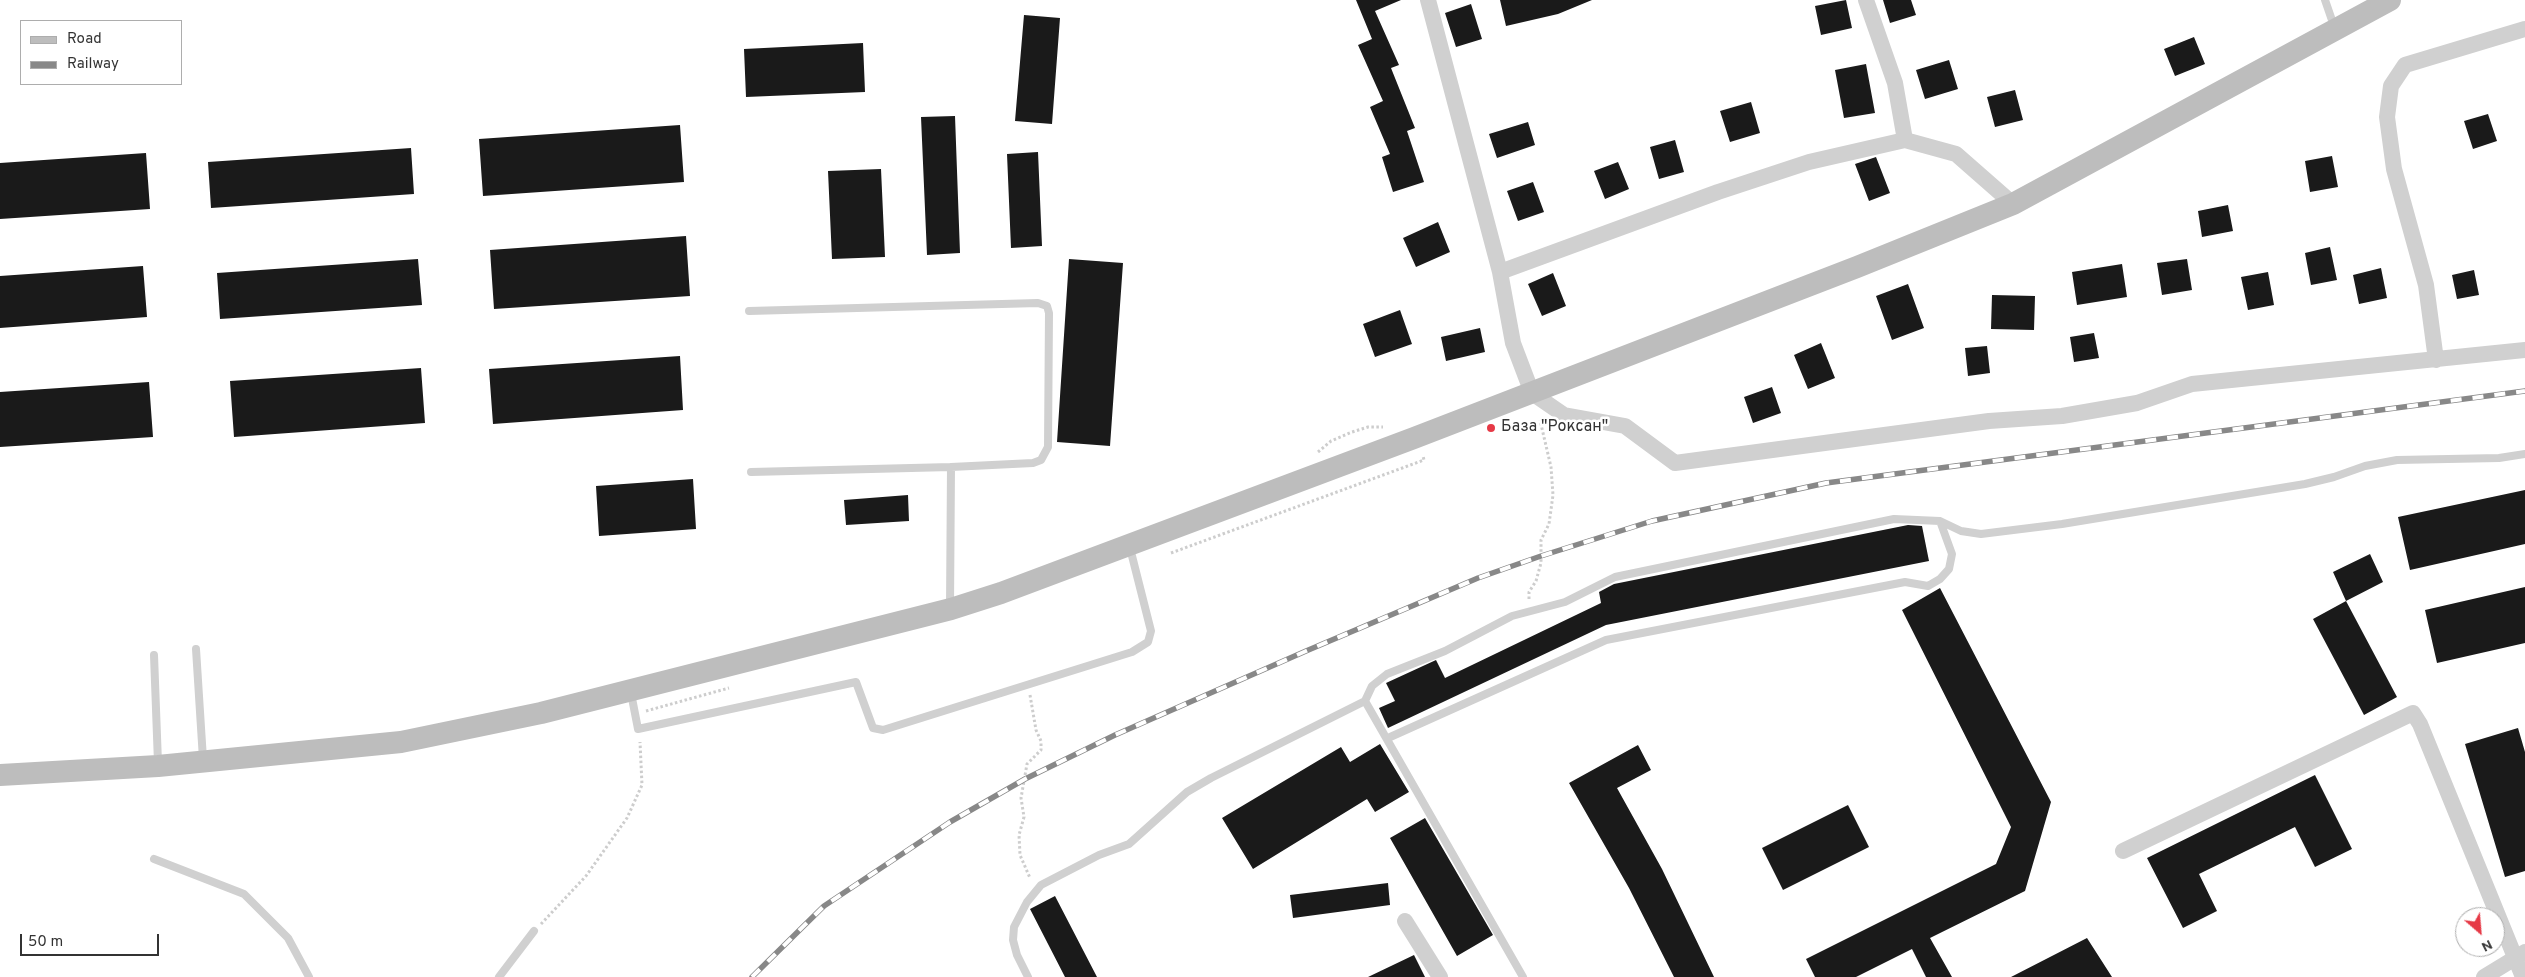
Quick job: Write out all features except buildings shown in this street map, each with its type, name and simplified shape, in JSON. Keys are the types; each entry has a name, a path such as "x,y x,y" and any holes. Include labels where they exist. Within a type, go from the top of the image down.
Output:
{"street":[{"path":"1428,0 1500,272 1513,343 1532,392 1564,415 1624,426 1675,463 1989,421 2062,416 2136,403 2192,384 2525,350"},
{"path":"1866,0 1895,83 1905,140"},
{"path":"0,775 158,766 401,742 541,713 951,609 1001,593 1857,267 2012,204 2390,0"},
{"path":"2436,360 2426,285 2394,169 2387,116 2392,86 2405,65 2525,28"},
{"path":"1500,272 1718,192 1800,165 1905,140 1956,154 2012,204"},
{"path":"2122,851 2413,713 2420,724 2520,955 2523,977"},
{"path":"1405,921 1440,977"},
{"path":"2484,977 2520,955"}],"lane":[{"path":"2325,0 2336,29"},
{"path":"748,311 1038,303 1047,306 1049,313 1048,447 1041,460 951,467 751,472"},
{"path":"1028,977 1012,940 1014,927 1033,895 1042,885 1066,871 1129,844 1187,792 1211,778 1366,701 1372,686 1387,674 1445,651 1512,616 1565,602 1614,576 1894,519 1940,521 1961,531 1981,534 2062,524 2305,484 2334,477 2364,466 2397,460 2499,458 2525,454"},
{"path":"951,467 951,609"},
{"path":"1388,738 1606,640 1905,582 1928,586 1940,579 1949,569 1952,554 1940,521"},
{"path":"630,690 638,729 856,682 873,728 883,730 1132,652 1148,642 1151,631 1129,543"},
{"path":"196,649 203,762"},
{"path":"154,655 158,766"},
{"path":"1366,701 1523,977"},
{"path":"154,859 244,894 288,938 309,977"},
{"path":"499,977 534,931"}],"path":[{"path":"1527,612 1529,592 1536,581 1541,563 1540,540 1549,524 1553,495 1547,445 1532,392"},
{"path":"1028,685 1036,730 1041,741 1041,750 1028,764 1021,798 1024,817 1019,835 1020,855 1032,880 1033,895"},
{"path":"534,931 586,876 628,818 642,785 642,755 638,729"}],"railway":[{"path":"752,977 824,906 950,822 1025,779 1115,735 1306,651 1478,578 1541,556 1652,521 1826,483 2525,391"}],"place":[{"name":"База \"Роксан\"","path":"1491,428"}]}
